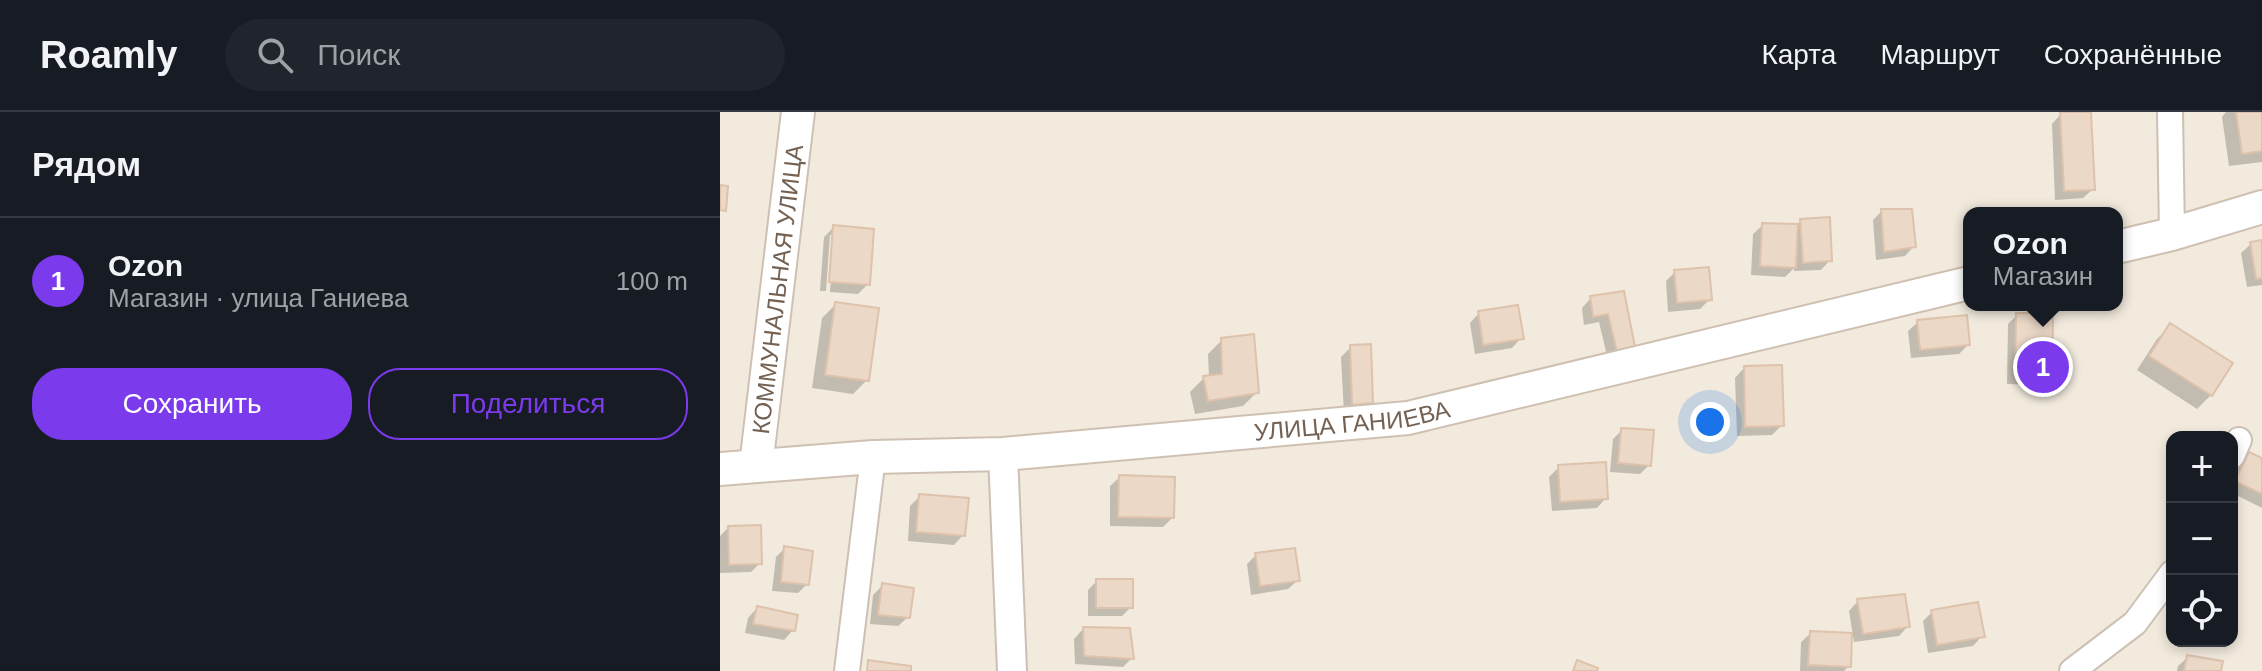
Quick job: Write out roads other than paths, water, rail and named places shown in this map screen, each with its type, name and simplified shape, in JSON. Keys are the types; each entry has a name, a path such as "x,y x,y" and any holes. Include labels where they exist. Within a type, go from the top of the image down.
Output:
{"main road":[{"name":"КОММУНАЛЬНАЯ УЛИЦА","path":"756,466 798,112"},
{"path":"2123,246 2262,207"},
{"name":"УЛИЦА ГАНИЕВА","path":"720,469 873,457 1003,454 1408,418 1963,284"}],"street":[{"path":"2170,112 2172,234"},
{"path":"1003,454 1012,671"},
{"path":"847,671 873,457"},
{"path":"2072,671 2135,623 2171,575"}],"place":[{"name":"Ozon","path":"2043,367"}]}
